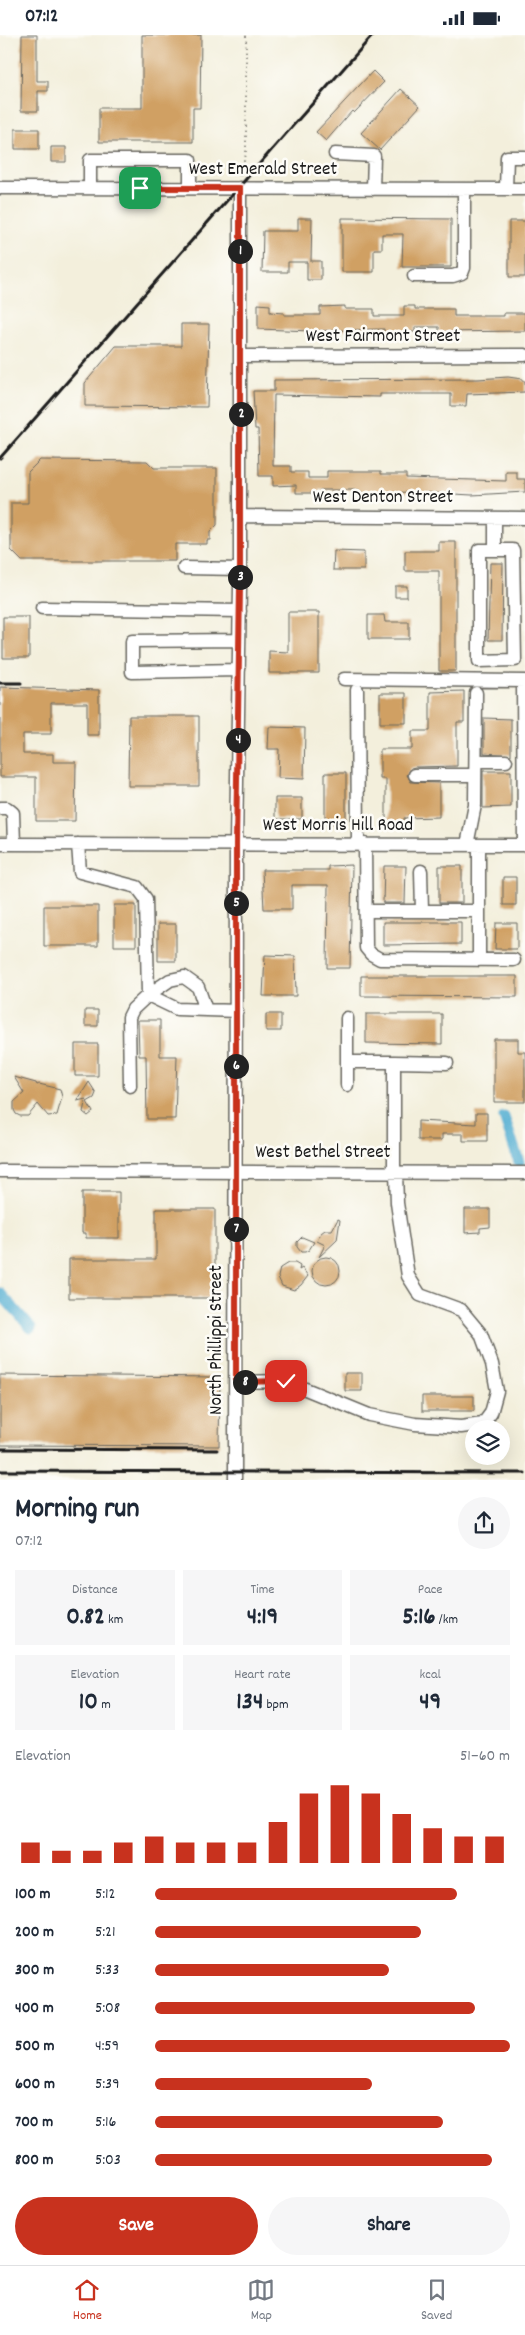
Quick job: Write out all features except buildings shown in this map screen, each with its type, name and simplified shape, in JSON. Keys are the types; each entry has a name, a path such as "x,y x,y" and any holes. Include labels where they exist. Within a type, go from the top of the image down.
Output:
{"street":[{"path":"334,153 374,157 373,189"},
{"path":"506,189 506,157 525,157"},
{"path":"90,188 90,160 190,160 190,188"},
{"name":"West Emerald Street","path":"0,188 525,189"},
{"name":"North Phillippi Street","path":"235,1476 236,844 240,640 240,188"},
{"path":"414,277 462,273 464,268 464,190"},
{"name":"West Fairmont Street","path":"241,356 525,355"},
{"name":"West Denton Street","path":"240,516 525,518"},
{"path":"495,518 495,550"},
{"path":"479,550 495,550 513,550 515,660 478,661 479,550"},
{"path":"184,568 240,569"},
{"path":"42,608 240,611"},
{"path":"239,670 132,672 132,641 240,640"},
{"path":"344,679 524,681 524,845"},
{"path":"357,690 366,948 371,955 380,959 514,960"},
{"path":"476,693 473,845 479,911 479,960"},
{"path":"476,761 506,761"},
{"path":"415,775 475,775"},
{"path":"0,808 7,807 13,813 14,844"},
{"name":"West Morris Hill Road","path":"0,844 524,845"},
{"path":"78,844 80,873 137,887 146,899 148,995"},
{"path":"422,871 422,911"},
{"path":"366,911 479,911"},
{"path":"130,1086 129,1017 133,1009 148,995 170,980 184,977 198,987 206,1010"},
{"path":"148,995 177,1009 236,1011"},
{"path":"347,1018 347,1085"},
{"path":"347,1062 447,1063"},
{"path":"236,1382 286,1381 369,1415 415,1424 461,1427 483,1424 491,1413 497,1391 492,1364 481,1334 461,1310 420,1295 408,1276 397,1203 394,1062"},
{"name":"West Bethel Street","path":"0,1171 525,1173"}],"path":[{"path":"240,188 241,169 246,154 246,35"}],"waterway":[{"path":"504,1117 519,1162"},
{"path":"0,1293 31,1328"}],"railway":[{"path":"0,458 373,35"},
{"path":"0,683 21,683"},
{"path":"0,1449 217,1450"},
{"path":"0,1471 525,1473"}],"route":[{"path":"140,188 240,188 240,587 236,844 236,1382 286,1381"}]}
